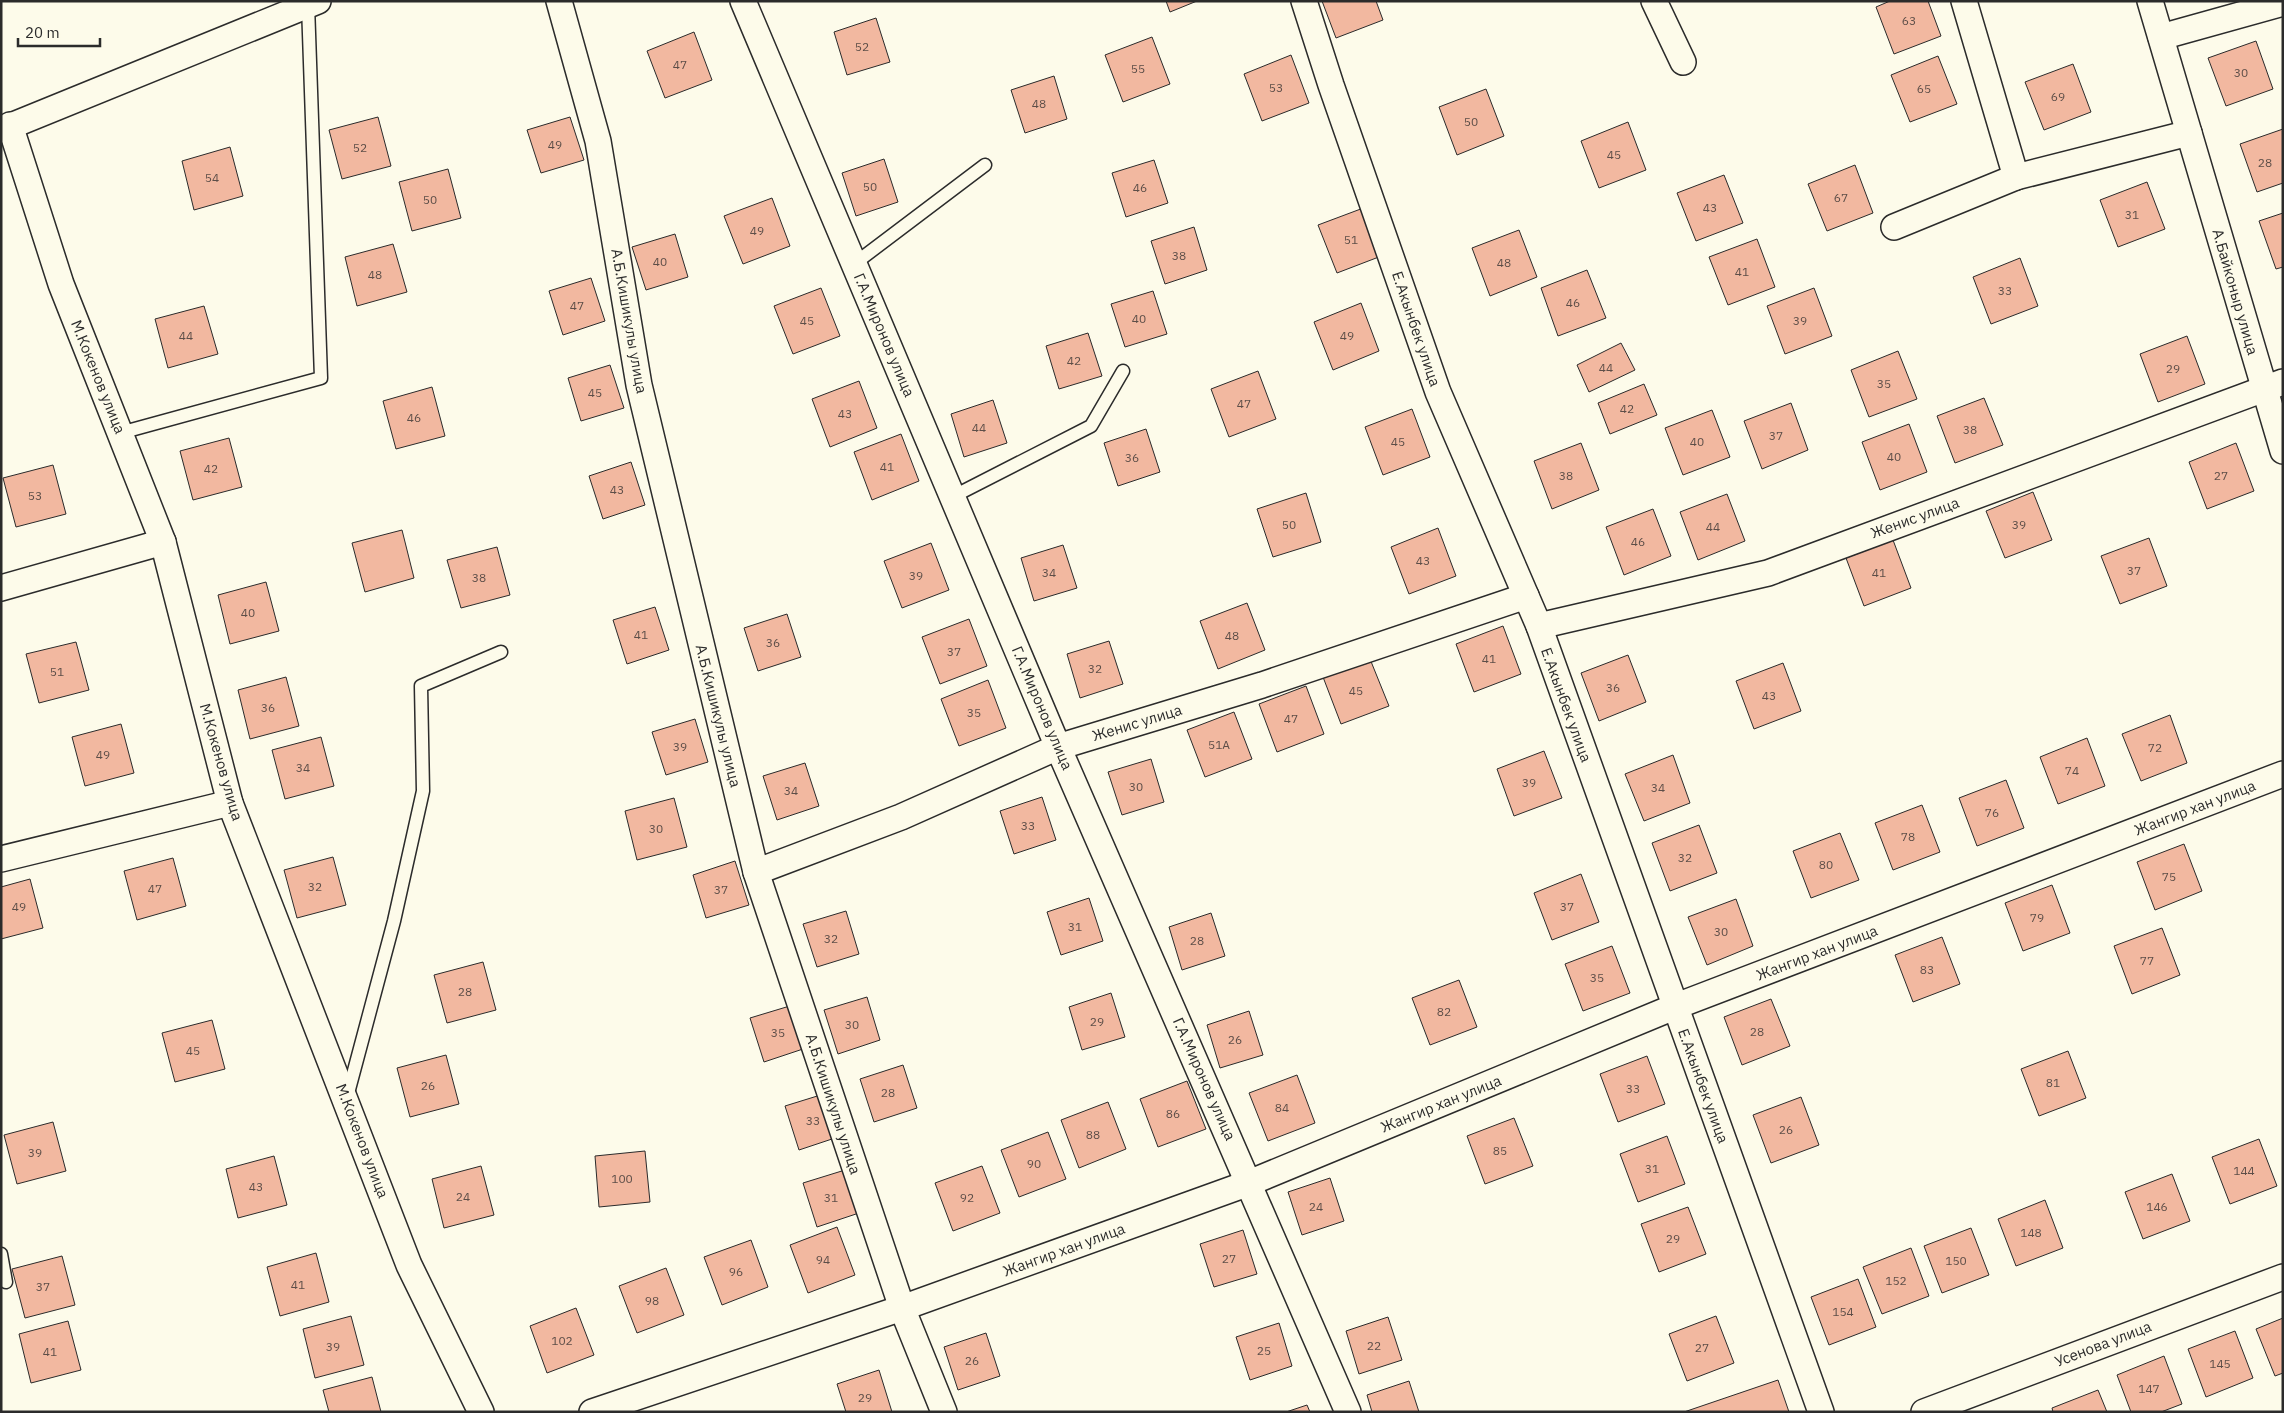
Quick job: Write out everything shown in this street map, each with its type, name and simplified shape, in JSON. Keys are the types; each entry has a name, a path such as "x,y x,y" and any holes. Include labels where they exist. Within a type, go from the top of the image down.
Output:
{"street":[{"name":"А.Б.Кишикулы улица","path":"560,1 598,141 639,385 756,872 902,1308 944,1412"},
{"name":"Г.А.Миронов улица","path":"743,1 1058,747 1250,1183 1348,1412"},
{"name":"Е.Акынбек улица","path":"1304,1 1331,85 1438,392 1538,626 1821,1412"},
{"path":"1654,1 1683,62"},
{"path":"1964,1 2016,177"},
{"name":"А.Байконыр улица","path":"2150,1 2189,133 2273,385 2283,451"},
{"path":"6,128 313,3"},
{"path":"2161,38 2283,3"},
{"name":"М.Кокенов улица","path":"6,128 61,284 163,542 230,803 409,1265 481,1412"},
{"path":"1894,227 2016,177 2189,133"},
{"name":"Женис улица","path":"1538,626 1768,573 2273,385"},
{"path":"1,588 163,542"},
{"name":"Женис улица","path":"756,872 901,817 1058,747 1262,685 1526,596"},
{"name":"Жангир хан улица","path":"592,1412 902,1308 1250,1183 1674,1007 2283,774"},
{"path":"1,859 230,803"},
{"name":"Усенова улица","path":"1924,1412 2283,1277"}],"lane":[{"path":"120,433 321,378 313,3"},
{"path":"854,264 985,166"},
{"path":"952,497 1090,426 1122,371"},
{"path":"346,1100 394,921 423,791 421,686 501,652"},
{"path":"1,1254 6,1282"}],"building":[{"path":"1166,1 1197,1 1170,12"},
{"path":"1322,1 1376,1 1383,20 1336,38"},
{"path":"1890,1 1928,1 1941,36 1894,54 1876,7"},
{"path":"876,18 890,62 847,75 834,32"},
{"path":"694,32 712,80 665,98 647,51"},
{"path":"1152,37 1170,84 1123,102 1105,55"},
{"path":"2256,41 2273,89 2226,106 2208,58"},
{"path":"1291,55 1309,103 1262,121 1244,74"},
{"path":"1938,56 1957,104 1910,122 1891,75"},
{"path":"2073,64 2091,112 2044,130 2025,82"},
{"path":"1054,76 1067,119 1025,133 1011,90"},
{"path":"1486,89 1504,136 1457,155 1439,107"},
{"path":"378,117 391,166 342,179 329,130"},
{"path":"570,117 584,160 541,173 527,130"},
{"path":"1628,122 1646,170 1599,188 1581,141"},
{"path":"2283,129 2283,183 2257,192 2240,144"},
{"path":"230,147 243,196 194,210 182,161"},
{"path":"884,159 898,202 856,216 842,173"},
{"path":"1154,160 1168,203 1126,217 1112,173"},
{"path":"1855,165 1873,213 1827,231 1808,184"},
{"path":"448,169 461,218 412,231 399,182"},
{"path":"1724,175 1743,223 1696,241 1677,193"},
{"path":"2147,182 2165,229 2118,247 2100,200"},
{"path":"772,198 790,246 743,264 724,216"},
{"path":"1366,207 1384,255 1337,273 1318,225"},
{"path":"2283,213 2283,267 2276,269 2259,221"},
{"path":"1194,227 1207,270 1165,284 1151,241"},
{"path":"1519,230 1537,277 1490,296 1472,248"},
{"path":"675,234 688,277 646,290 632,247"},
{"path":"1757,239 1775,287 1728,305 1709,257"},
{"path":"393,244 407,292 357,306 345,257"},
{"path":"2020,258 2038,306 1991,324 1973,277"},
{"path":"1587,270 1606,318 1558,336 1541,288"},
{"path":"591,278 605,321 563,335 549,291"},
{"path":"821,288 840,336 793,354 774,306"},
{"path":"1814,288 1832,336 1785,354 1767,306"},
{"path":"1153,291 1167,334 1125,347 1111,304"},
{"path":"1361,303 1379,351 1333,370 1314,322"},
{"path":"204,306 218,354 168,368 155,319"},
{"path":"1088,333 1102,376 1059,389 1046,346"},
{"path":"2187,336 2205,384 2158,402 2140,354"},
{"path":"1621,343 1635,370 1589,392 1577,365"},
{"path":"1898,351 1917,399 1869,417 1851,370"},
{"path":"610,365 624,408 581,421 568,378"},
{"path":"1258,371 1276,419 1229,437 1211,389"},
{"path":"859,381 877,428 830,447 812,399"},
{"path":"1644,384 1657,415 1610,434 1598,403"},
{"path":"432,387 445,436 396,449 383,401"},
{"path":"1984,398 2003,445 1955,463 1937,416"},
{"path":"993,400 1007,443 964,457 951,414"},
{"path":"1791,403 1808,450 1762,469 1744,421"},
{"path":"1412,409 1430,457 1383,475 1365,427"},
{"path":"1712,410 1730,457 1683,475 1665,428"},
{"path":"1909,424 1927,472 1880,490 1862,442"},
{"path":"1146,429 1160,472 1118,486 1104,443"},
{"path":"901,434 919,481 872,500 854,452"},
{"path":"229,438 242,487 193,500 180,451"},
{"path":"1581,443 1599,490 1552,509 1534,461"},
{"path":"2236,443 2254,491 2207,509 2189,462"},
{"path":"631,462 645,505 603,519 589,476"},
{"path":"53,465 66,514 16,527 3,478"},
{"path":"2033,492 2052,540 2005,558 1986,511"},
{"path":"1306,493 1321,542 1273,557 1257,509"},
{"path":"1727,494 1745,541 1698,560 1680,512"},
{"path":"1653,509 1671,556 1624,575 1606,527"},
{"path":"1438,528 1456,576 1409,594 1391,547"},
{"path":"402,530 414,578 365,592 352,543"},
{"path":"2149,538 2167,586 2120,604 2101,556"},
{"path":"1893,540 1911,588 1864,606 1846,558"},
{"path":"931,543 949,590 902,608 884,561"},
{"path":"1063,545 1077,588 1034,601 1021,558"},
{"path":"497,547 510,595 461,608 447,560"},
{"path":"266,582 279,631 230,644 218,595"},
{"path":"1247,603 1265,650 1218,669 1200,621"},
{"path":"655,607 669,650 627,664 613,620"},
{"path":"787,614 801,657 758,671 744,628"},
{"path":"969,619 987,666 940,684 922,637"},
{"path":"1503,626 1521,674 1474,692 1456,644"},
{"path":"1109,641 1123,684 1080,698 1067,654"},
{"path":"76,642 89,690 39,703 26,654"},
{"path":"1628,655 1646,702 1599,721 1581,673"},
{"path":"1370,659 1389,706 1341,724 1323,677"},
{"path":"1783,663 1801,711 1754,729 1736,681"},
{"path":"286,677 299,726 250,739 238,690"},
{"path":"988,680 1006,728 959,746 941,699"},
{"path":"1306,686 1324,734 1277,752 1259,704"},
{"path":"1234,712 1252,759 1205,777 1187,730"},
{"path":"2170,715 2187,763 2141,781 2122,734"},
{"path":"695,719 708,762 666,775 652,732"},
{"path":"121,724 134,773 85,786 72,737"},
{"path":"321,737 334,786 285,799 272,750"},
{"path":"2087,738 2105,786 2058,804 2040,757"},
{"path":"1544,751 1562,798 1514,816 1497,769"},
{"path":"1673,755 1690,803 1644,821 1625,774"},
{"path":"1151,759 1164,802 1122,815 1108,772"},
{"path":"805,763 819,806 777,820 763,776"},
{"path":"2006,780 2024,828 1977,846 1959,798"},
{"path":"1042,797 1056,840 1014,854 1000,811"},
{"path":"674,798 687,847 637,860 625,811"},
{"path":"1922,805 1940,852 1893,870 1875,823"},
{"path":"1699,825 1717,873 1670,891 1652,843"},
{"path":"1840,833 1859,880 1811,898 1793,851"},
{"path":"2184,844 2202,891 2155,910 2137,862"},
{"path":"333,857 346,905 297,918 284,870"},
{"path":"173,858 186,906 137,920 124,871"},
{"path":"735,861 749,905 706,918 693,875"},
{"path":"1581,874 1599,922 1552,940 1534,893"},
{"path":"30,879 43,928 1,939 1,887"},
{"path":"2052,885 2070,933 2023,951 2005,903"},
{"path":"1089,898 1103,941 1061,955 1047,912"},
{"path":"1736,899 1753,946 1707,965 1688,917"},
{"path":"846,911 859,954 817,967 803,924"},
{"path":"1211,913 1225,956 1182,970 1169,927"},
{"path":"2162,928 2180,975 2132,994 2114,946"},
{"path":"1942,937 1960,984 1913,1002 1895,955"},
{"path":"1612,946 1630,993 1583,1011 1565,964"},
{"path":"483,962 496,1010 447,1023 434,975"},
{"path":"1459,980 1477,1027 1430,1045 1412,998"},
{"path":"1111,993 1125,1037 1082,1050 1069,1007"},
{"path":"867,997 880,1040 838,1054 824,1010"},
{"path":"1771,999 1790,1046 1742,1065 1724,1017"},
{"path":"793,1005 806,1048 764,1062 750,1018"},
{"path":"1249,1011 1263,1055 1220,1068 1207,1025"},
{"path":"212,1020 225,1069 175,1082 162,1033"},
{"path":"2068,1051 2086,1098 2039,1116 2021,1069"},
{"path":"446,1055 459,1104 410,1117 397,1068"},
{"path":"1647,1056 1665,1104 1618,1122 1600,1074"},
{"path":"903,1065 917,1108 874,1122 860,1079"},
{"path":"1297,1075 1315,1123 1268,1141 1249,1093"},
{"path":"1187,1081 1206,1129 1158,1147 1140,1099"},
{"path":"827,1093 841,1136 799,1150 785,1106"},
{"path":"1801,1097 1819,1145 1771,1163 1753,1115"},
{"path":"1108,1102 1126,1149 1079,1168 1061,1120"},
{"path":"1514,1118 1533,1166 1485,1184 1467,1136"},
{"path":"53,1122 66,1171 17,1184 4,1135"},
{"path":"1048,1132 1066,1179 1019,1197 1001,1150"},
{"path":"1667,1136 1685,1184 1638,1202 1620,1154"},
{"path":"2259,1139 2277,1186 2230,1204 2212,1157"},
{"path":"645,1151 650,1202 599,1207 595,1156"},
{"path":"274,1156 287,1205 238,1218 226,1169"},
{"path":"481,1166 494,1215 444,1228 432,1179"},
{"path":"982,1166 1000,1213 953,1231 935,1183"},
{"path":"845,1170 859,1213 817,1227 803,1183"},
{"path":"2172,1174 2190,1221 2143,1239 2125,1192"},
{"path":"1330,1178 1344,1221 1302,1235 1288,1192"},
{"path":"2045,1200 2063,1248 2016,1266 1998,1219"},
{"path":"1688,1207 1706,1254 1659,1272 1641,1224"},
{"path":"837,1227 855,1275 808,1293 790,1245"},
{"path":"1971,1228 1989,1275 1942,1293 1924,1246"},
{"path":"1243,1230 1257,1274 1214,1287 1200,1244"},
{"path":"751,1240 768,1287 722,1305 704,1257"},
{"path":"1911,1248 1929,1296 1882,1314 1863,1267"},
{"path":"316,1253 329,1302 280,1316 267,1267"},
{"path":"62,1256 75,1305 25,1318 12,1269"},
{"path":"666,1268 684,1315 637,1333 619,1286"},
{"path":"1858,1279 1876,1327 1829,1345 1811,1297"},
{"path":"576,1308 594,1355 547,1373 530,1326"},
{"path":"351,1316 364,1365 315,1378 303,1329"},
{"path":"1716,1316 1734,1363 1687,1381 1669,1334"},
{"path":"1388,1317 1402,1360 1359,1374 1346,1331"},
{"path":"2283,1318 2283,1373 2275,1376 2256,1329"},
{"path":"68,1321 81,1370 31,1383 19,1334"},
{"path":"1279,1323 1292,1366 1250,1380 1236,1337"},
{"path":"2235,1331 2253,1378 2206,1397 2188,1349"},
{"path":"986,1333 1000,1376 958,1390 944,1347"},
{"path":"2164,1356 2182,1404 2161,1412 2131,1412 2117,1375"},
{"path":"879,1370 892,1412 846,1412 837,1384"},
{"path":"372,1377 381,1412 329,1412 323,1390"},
{"path":"1778,1380 1789,1412 1684,1412"},
{"path":"1409,1381 1419,1412 1372,1412 1367,1395"},
{"path":"2098,1390 2107,1412 2053,1412 2052,1408"},
{"path":"1307,1405 1310,1412 1286,1412"}]}
